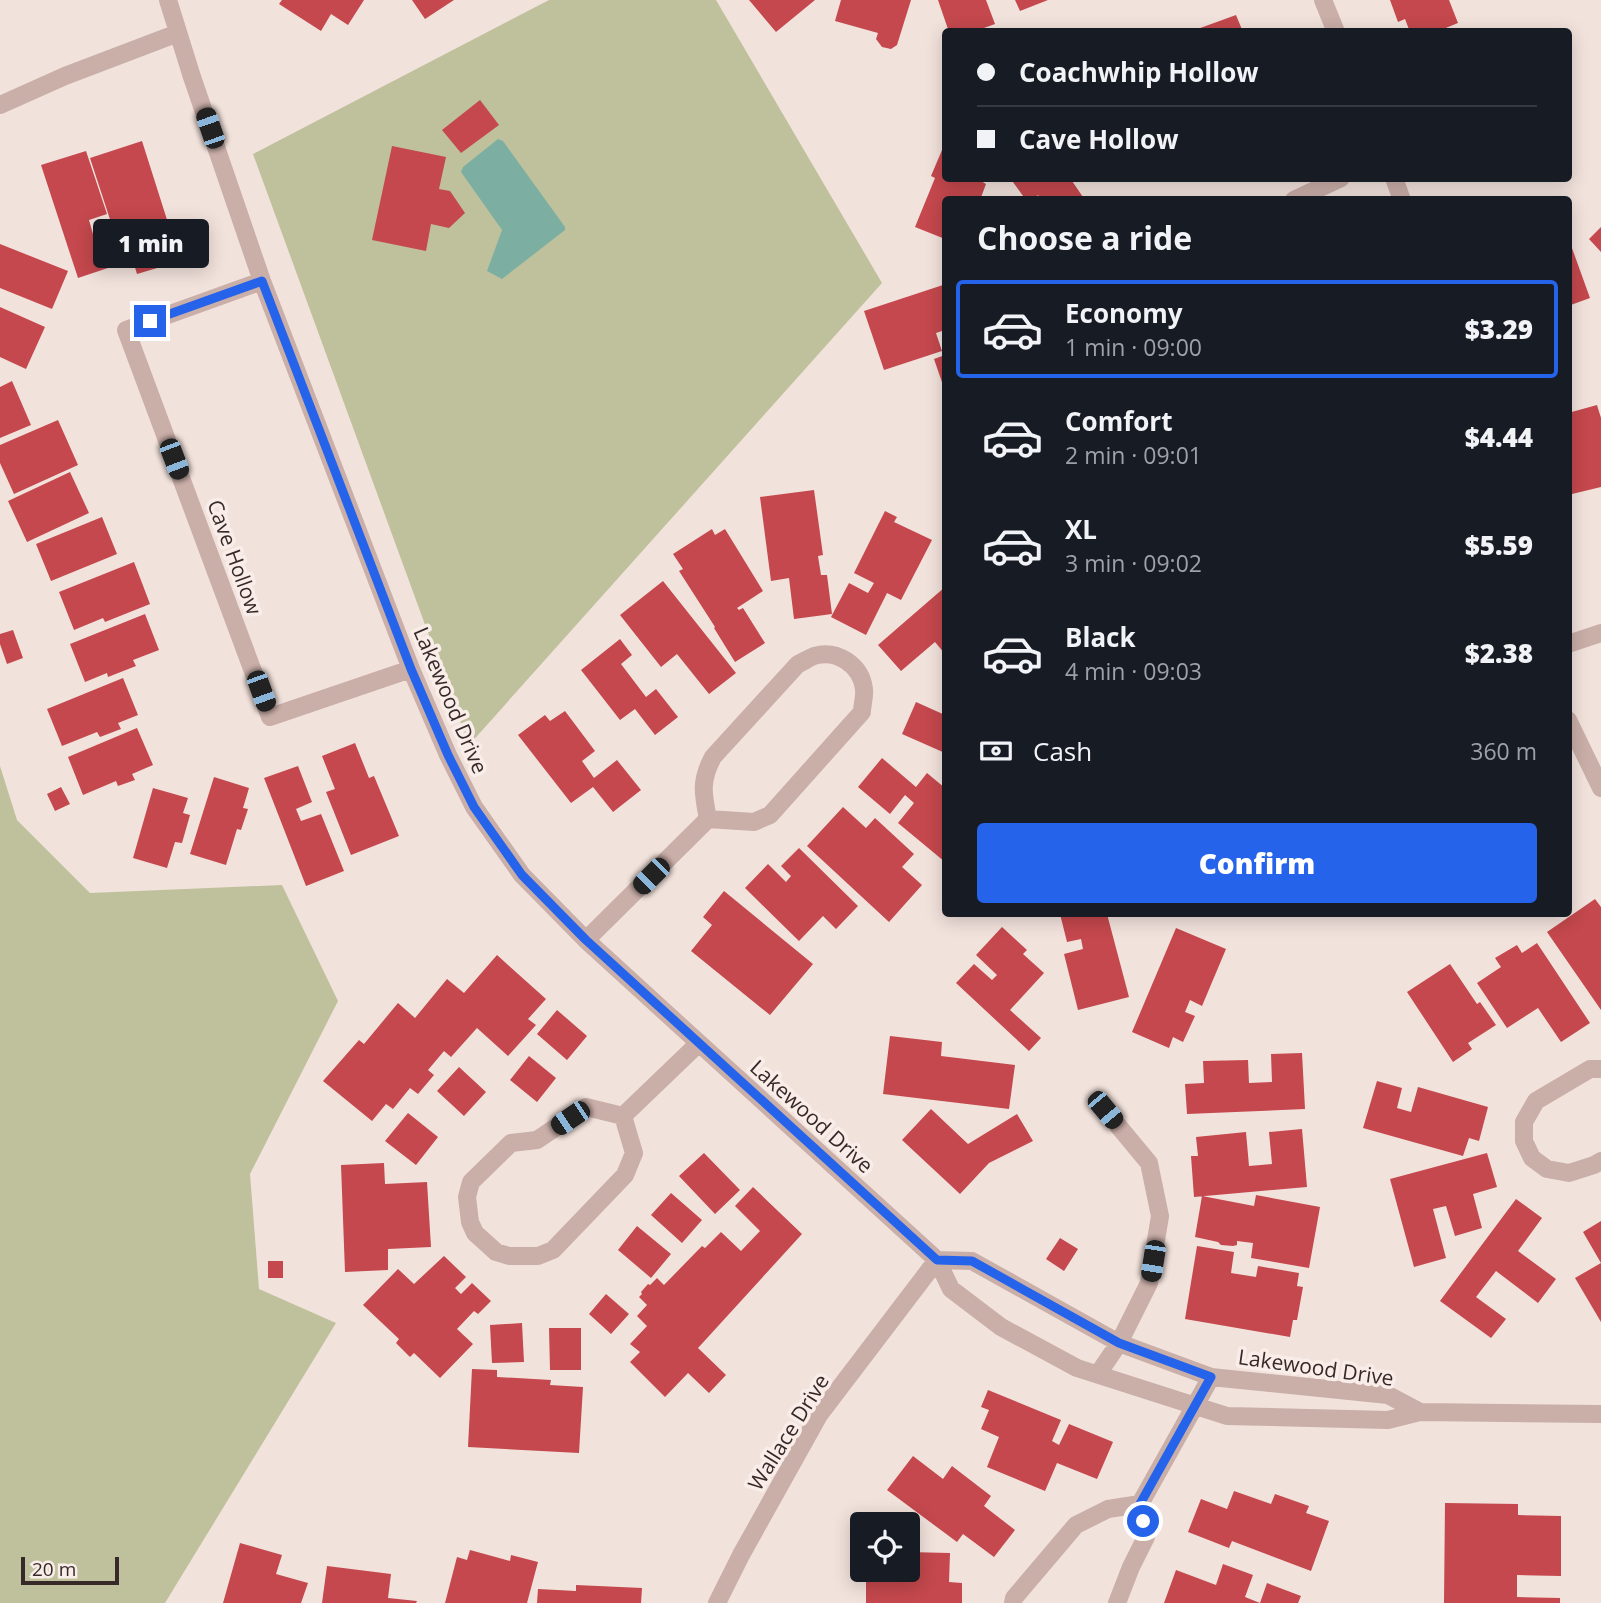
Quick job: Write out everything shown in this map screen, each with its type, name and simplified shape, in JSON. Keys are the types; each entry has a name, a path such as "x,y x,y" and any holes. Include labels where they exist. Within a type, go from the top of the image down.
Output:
{"street":[{"name":"Lakewood Drive","path":"169,0 262,281 411,669 448,755 474,807 522,875 586,940 937,1260 951,1289 1001,1327 1077,1368 1227,1416 1388,1420 1420,1412 1601,1414"},
{"path":"1323,0 1334,28"},
{"path":"0,105 65,76 178,33"},
{"path":"1302,196 1332,182"},
{"name":"Cave Hollow","path":"262,281 125,330 270,717 411,669"},
{"path":"1572,643 1601,633"},
{"path":"586,940 708,819 754,822 770,815 862,712 864,690 859,673 848,661 833,654 815,656 798,664 713,757 705,771 703,795 708,819"},
{"path":"1572,728 1601,788"},
{"path":"623,1116 699,1043"},
{"path":"1601,1069 1590,1069 1536,1101 1524,1122 1524,1141 1532,1158 1547,1169 1569,1173 1601,1161"},
{"path":"586,1107 623,1116 634,1153 625,1175 553,1250 538,1256 509,1256 496,1252 475,1233 470,1222 467,1196 471,1182 511,1143 537,1140 586,1107"},
{"path":"1098,1374 1119,1343 1149,1283 1160,1216 1149,1163 1105,1110"},
{"name":"Lakewood Drive","path":"937,1260 972,1261 1119,1343 1211,1377 1388,1395 1420,1412"},
{"name":"Wallace Drive","path":"717,1603 819,1415 937,1260"},
{"path":"1117,1603 1146,1537 1140,1504 1211,1377"},
{"path":"1013,1603 1014,1598 1076,1525 1108,1510 1140,1504"}],"green space":[{"path":"549,0 716,0 882,283 469,745 253,154"},
{"path":"0,766 17,820 90,893 282,885 338,1001 250,1174 259,1289 336,1323 165,1603 0,1603"}],"water":[{"path":"498,139 503,141 565,227 565,230 502,279 487,271 502,230 461,172 463,167"}],"building":[{"path":"282,0 364,0 348,25 331,14 321,31 279,4"},
{"path":"412,0 454,0 425,19"},
{"path":"749,0 815,0 776,32"},
{"path":"841,0 911,0 897,45 891,49 882,47 876,39 878,33 835,21"},
{"path":"938,0 986,0 995,24 984,28 948,28"},
{"path":"1015,0 1048,0 1020,11"},
{"path":"1390,0 1449,0 1458,23 1446,28 1408,28 1405,19 1398,22"},
{"path":"1236,15 1241,28 1200,28"},
{"path":"480,100 499,125 461,153 442,130"},
{"path":"142,141 169,226 162,228 174,263 137,274 130,251 133,250 130,240 118,244 90,158"},
{"path":"392,146 446,157 439,189 450,191 465,213 449,228 431,224 426,251 372,240"},
{"path":"942,150 942,182 986,184 982,196 942,196 942,238 915,227 935,178 931,176"},
{"path":"86,151 107,214 89,220 93,234 99,232 111,267 78,278 41,165"},
{"path":"1013,182 1073,182 1082,196 1038,195 1023,196"},
{"path":"1601,227 1601,252 1589,239"},
{"path":"0,244 68,271 52,309 0,288"},
{"path":"1572,248 1590,298 1572,305"},
{"path":"942,285 942,331 936,333 942,351 884,370 864,311"},
{"path":"0,307 45,327 26,369 0,357"},
{"path":"942,356 942,382 934,359"},
{"path":"12,381 31,425 0,438 0,387"},
{"path":"1597,405 1601,418 1601,487 1572,494 1572,412"},
{"path":"58,420 78,465 14,494 0,463 0,445"},
{"path":"70,472 89,513 27,542 8,501"},
{"path":"814,490 823,555 818,556 821,575 827,575 832,614 794,619 789,578 771,581 760,497"},
{"path":"885,511 897,517 894,522 932,540 901,600 887,593 866,635 831,617 849,583 868,593 874,583 854,573"},
{"path":"102,517 117,554 51,581 36,544"},
{"path":"712,529 715,535 725,529 763,591 737,608 743,608 765,643 735,662 679,571 683,569 673,554"},
{"path":"134,562 150,604 105,622 103,618 74,630 59,592"},
{"path":"663,581 736,673 709,694 677,654 661,667 620,615"},
{"path":"942,590 942,650 935,642 901,671 878,645"},
{"path":"145,614 159,650 133,660 136,666 108,677 107,673 85,682 70,644"},
{"path":"13,630 23,658 7,664 0,644 0,634"},
{"path":"620,639 632,655 621,664 646,697 656,689 678,717 655,735 635,709 620,720 581,670"},
{"path":"123,678 138,715 118,723 121,729 100,737 97,732 62,746 47,709"},
{"path":"916,702 942,714 942,752 902,734"},
{"path":"565,711 595,751 582,761 594,778 617,760 641,790 613,812 593,787 571,803 518,735 545,715 550,721"},
{"path":"137,728 153,765 132,774 135,780 118,786 116,781 83,795 68,757"},
{"path":"355,743 369,778 374,776 399,836 351,855 326,792 335,789 322,756"},
{"path":"882,758 916,787 927,773 942,786 942,860 898,823 914,803 905,795 890,814 858,787"},
{"path":"298,766 312,802 296,809 301,821 321,814 344,871 306,886 264,778"},
{"path":"214,777 249,788 243,808 248,809 241,830 237,829 226,865 190,854"},
{"path":"61,787 70,804 55,811 47,794"},
{"path":"153,788 188,798 183,813 190,815 182,843 175,842 167,868 133,858"},
{"path":"843,807 866,828 875,818 914,854 902,867 922,885 889,922 807,846"},
{"path":"799,848 858,906 836,929 823,916 799,941 745,888 768,864 786,882 791,876 781,866"},
{"path":"724,891 813,964 770,1015 691,951 712,925 703,917"},
{"path":"1595,899 1601,907 1601,1010 1547,932"},
{"path":"1061,917 1108,917 1129,997 1078,1010 1064,954 1083,949 1081,939 1067,942"},
{"path":"1002,927 1027,950 1023,954 1044,973 1010,1010 1041,1038 1029,1051 956,983 974,964 992,980 997,975 976,955"},
{"path":"1176,928 1226,949 1202,1006 1190,1000 1185,1012 1195,1016 1183,1042 1173,1037 1169,1048 1132,1032"},
{"path":"1537,943 1590,1023 1561,1042 1538,1008 1507,1028 1477,983 1501,967 1495,958 1517,945 1522,953"},
{"path":"497,955 546,999 528,1019 536,1025 508,1056 477,1028 451,1057 444,1051 428,1070 434,1075 418,1094 410,1088 393,1109 386,1104 372,1121 323,1081 359,1040 364,1044 398,1003 415,1018 447,979 464,993"},
{"path":"1450,964 1477,1004 1480,1002 1496,1025 1468,1043 1472,1049 1453,1062 1407,992"},
{"path":"557,1010 587,1036 567,1060 537,1034"},
{"path":"890,1036 942,1042 941,1056 1015,1065 1009,1109 883,1094"},
{"path":"1302,1053 1305,1109 1187,1114 1185,1084 1204,1083 1203,1061 1248,1060 1249,1083 1272,1082 1271,1054"},
{"path":"529,1056 556,1078 537,1102 510,1080"},
{"path":"459,1067 486,1092 464,1116 437,1091"},
{"path":"1377,1081 1402,1088 1397,1108 1411,1112 1418,1087 1488,1107 1479,1141 1469,1138 1463,1156 1363,1128"},
{"path":"931,1109 968,1144 1017,1114 1033,1141 989,1163 960,1194 902,1140"},
{"path":"408,1113 438,1137 416,1165 385,1141"},
{"path":"1302,1129 1307,1187 1194,1197 1191,1156 1198,1156 1196,1137 1246,1132 1249,1166 1272,1164 1269,1132"},
{"path":"704,1153 740,1190 715,1214 679,1176"},
{"path":"1487,1153 1497,1187 1473,1194 1482,1228 1455,1236 1446,1206 1433,1209 1446,1258 1414,1267 1390,1179"},
{"path":"384,1163 385,1184 427,1182 431,1247 388,1249 388,1270 345,1272 341,1165"},
{"path":"753,1187 802,1234 698,1348 726,1375 709,1393 688,1373 665,1397 630,1362 640,1352 630,1344 647,1326 637,1316 647,1305 639,1297 641,1292 657,1278 664,1285 702,1246 705,1248 721,1232 741,1251 760,1231 735,1206"},
{"path":"671,1193 702,1220 682,1243 651,1215"},
{"path":"1256,1195 1320,1207 1309,1268 1251,1258 1253,1243 1237,1241 1237,1245 1233,1246 1221,1245 1195,1237 1202,1196 1254,1206"},
{"path":"1516,1199 1542,1218 1518,1251 1556,1279 1538,1303 1496,1271 1476,1297 1506,1319 1491,1338 1440,1301"},
{"path":"1601,1221 1601,1263 1583,1232"},
{"path":"637,1226 671,1254 651,1278 618,1250"},
{"path":"1060,1238 1078,1249 1064,1271 1046,1259"},
{"path":"1197,1246 1234,1252 1231,1273 1256,1277 1258,1266 1299,1273 1297,1286 1303,1287 1297,1320 1293,1320 1290,1337 1185,1319"},
{"path":"444,1256 466,1277 455,1288 461,1294 472,1283 491,1301 478,1314 474,1311 457,1329 473,1344 440,1378 414,1353 410,1357 396,1343 399,1339 363,1305 398,1269 414,1284"},
{"path":"268,1261 283,1261 283,1278 268,1278"},
{"path":"1601,1263 1601,1322 1575,1278"},
{"path":"606,1294 629,1314 611,1334 589,1314"},
{"path":"522,1323 524,1362 492,1363 490,1325"},
{"path":"549,1328 581,1328 581,1370 550,1370"},
{"path":"472,1369 497,1370 497,1377 551,1380 550,1385 583,1387 579,1453 468,1447"},
{"path":"988,1390 1061,1420 1052,1441 1059,1445 1069,1424 1113,1442 1097,1479 1057,1463 1045,1491 987,1467 999,1437 981,1429 989,1410 981,1407"},
{"path":"913,1456 943,1479 952,1466 991,1496 984,1506 1015,1530 994,1557 963,1534 957,1542 887,1490"},
{"path":"1234,1491 1271,1504 1275,1494 1309,1506 1306,1513 1329,1521 1311,1571 1232,1541 1229,1548 1188,1532 1201,1499 1227,1509"},
{"path":"1445,1503 1518,1504 1518,1515 1561,1516 1561,1576 1517,1575 1517,1597 1560,1598 1560,1603 1444,1603"},
{"path":"240,1543 282,1555 276,1574 308,1583 301,1603 223,1603"},
{"path":"470,1550 510,1561 511,1555 538,1562 527,1603 445,1603 457,1557 467,1560"},
{"path":"920,1552 950,1553 949,1582 962,1583 962,1603 866,1603 866,1582 920,1582"},
{"path":"1223,1564 1253,1575 1245,1597 1260,1603 1164,1603 1176,1570 1216,1585"},
{"path":"327,1566 391,1574 388,1598 417,1601 322,1603"},
{"path":"1267,1583 1301,1596 1298,1603 1260,1603"},
{"path":"576,1585 642,1588 641,1603 537,1603 538,1589 576,1591"}],"route":[{"path":"150,321 262,281 411,669 448,755 474,807 522,875 586,940 937,1260 972,1261 1119,1343 1211,1377 1140,1504 1143,1521"}]}
